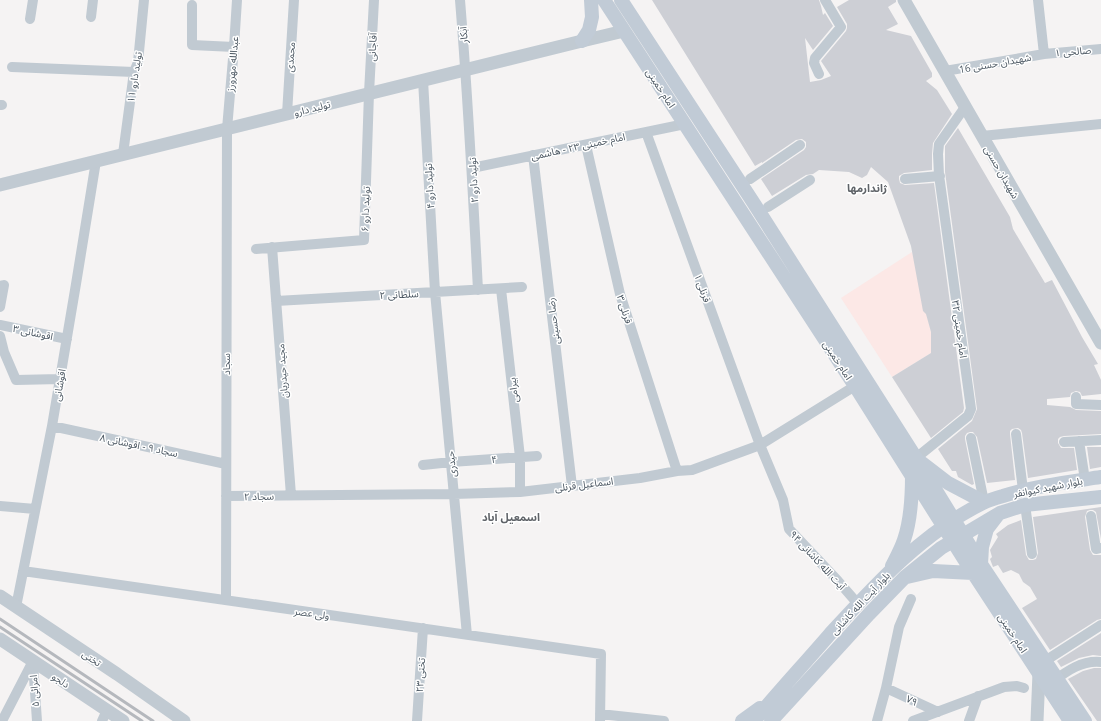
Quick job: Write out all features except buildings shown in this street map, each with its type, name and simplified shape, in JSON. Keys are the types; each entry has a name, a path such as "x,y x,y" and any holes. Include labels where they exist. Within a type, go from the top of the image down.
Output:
{"main road":[{"path":"582,41 589,30 592,17 592,0"},
{"name":"امام خمینی","path":"604,0 912,476 949,523"},
{"name":"امام خمینی","path":"621,0 753,202 916,458 949,523 977,568 1052,682 1085,721"},
{"path":"916,458 948,483 984,502"},
{"path":"890,570 904,541 909,520 912,476"},
{"name":"بلوار شهید کیوانفر","path":"949,523 984,502 1023,490 1101,477"},
{"name":"بلوار شهید کیوانفر","path":"958,538 1000,513 1025,505 1101,497"},
{"path":"905,577 933,571 977,568 988,529 1000,513"},
{"name":"بلوار آیت الله کاشانی","path":"754,721 890,570 932,534 949,523"},
{"name":"بلوار آیت الله کاشانی","path":"771,721 905,577 941,548 958,538"},
{"name":"امام خمینی","path":"1052,682 1070,721"},
{"name":"بلوار آیت الله کاشانی","path":"742,721 776,695"},
{"name":"بلوار آیت الله کاشانی","path":"778,721 787,704"}],"street":[{"path":"30,19 33,0"},
{"path":"91,17 93,0"},
{"name":"تولید دارو ۱۱","path":"123,154 134,72 138,62 144,0"},
{"name":"عبدالله مهرورز","path":"227,129 237,0"},
{"name":"محمدی","path":"287,114 294,0"},
{"name":"آقاجانی","path":"369,93 374,0"},
{"name":"آبکار","path":"460,0 466,70"},
{"path":"819,74 814,63 815,58 841,27 825,0"},
{"name":"شهیدان حسنی","path":"904,0 1101,343"},
{"path":"1038,0 1044,54"},
{"path":"192,5 192,45 234,47"},
{"name":"تولید دارو","path":"0,185 624,31"},
{"name":"صالحی ۱","path":"1044,54 1101,49"},
{"name":"شهیدان حسنی 16","path":"945,71 1044,54"},
{"path":"12,67 134,72"},
{"name":"تولید دارو ۲","path":"466,70 478,290"},
{"name":"تولید دارو ۴","path":"423,80 435,292"},
{"name":"تولید دارو ۶","path":"256,249 364,240 369,93"},
{"path":"905,179 940,175 938,154 939,144 965,107"},
{"name":"امام خمینی ۲۳ - هاشمی","path":"472,168 685,124"},
{"path":"982,136 1101,124"},
{"name":"سجاد","path":"226,600 227,129"},
{"name":"قرنلی ۱","path":"646,132 760,445"},
{"name":"قرنلی ۳","path":"586,145 620,294 677,471"},
{"path":"750,179 800,145"},
{"name":"رضا حسینی","path":"533,155 572,486"},
{"name":"اقوشانی","path":"16,608 52,426 96,161"},
{"name":"امام خمینی ۳۲","path":"916,458 968,416 971,410 940,175"},
{"path":"768,207 810,180"},
{"name":"مجید حیدریان","path":"272,248 291,495"},
{"path":"0,307 2,286"},
{"name":"۲ سلطانی","path":"276,301 522,288"},
{"name":"بیرامی","path":"501,289 520,457 520,492"},
{"name":"حیدری","path":"435,292 467,635"},
{"name":"اقوشانی ۳","path":"0,325 67,339"},
{"path":"0,336 2,352 16,380 60,379"},
{"name":"اسماعیل قرنلی","path":"291,495 520,492 640,478 677,471 692,470 760,445 855,386"},
{"path":"1076,397 1076,404 1101,405"},
{"name":"سجاد ۹ - اقوشانی ۸","path":"52,426 226,464"},
{"path":"1016,434 1023,490"},
{"path":"971,438 984,502"},
{"path":"1064,442 1101,440"},
{"path":"1079,442 1085,480"},
{"name":"آیت الله کاشانی ۹۴","path":"760,445 783,500 789,529 858,604"},
{"name":"۴","path":"423,466 451,462 537,456"},
{"name":"سجاد ۲","path":"226,496 291,495"},
{"path":"1025,505 1032,554"},
{"path":"0,506 35,509"},
{"path":"1091,516 1096,549 1101,548"},
{"name":"ولی عصر","path":"23,571 601,654 600,717"},
{"name":"تختی","path":"0,596 117,674 184,721"},
{"path":"877,721 886,688 899,627 911,599"},
{"path":"1037,721 1042,667 1101,625"},
{"name":"تختی ۲۳","path":"417,721 423,628"},
{"name":"دلجو","path":"0,639 33,661 104,716 123,721"},
{"path":"2,721 33,661"},
{"name":"امرائی ۵","path":"33,661 37,721"},
{"path":"1052,682 1074,668 1092,661 1101,662"},
{"path":"912,721 1004,687 1017,686 1024,688"},
{"name":"۷۹","path":"886,688 938,712"},
{"path":"969,721 978,696"},
{"path":"600,717 664,721"}],"shaded area":[{"path":"912,252 931,332 931,353 892,377 841,298"}],"railway":[{"path":"0,619 153,721"},
{"path":"0,627 142,721"}],"district":[{"name":"ژاندارمها","path":"867,188"},
{"name":"اسمعیل آباد","path":"511,517"}]}
